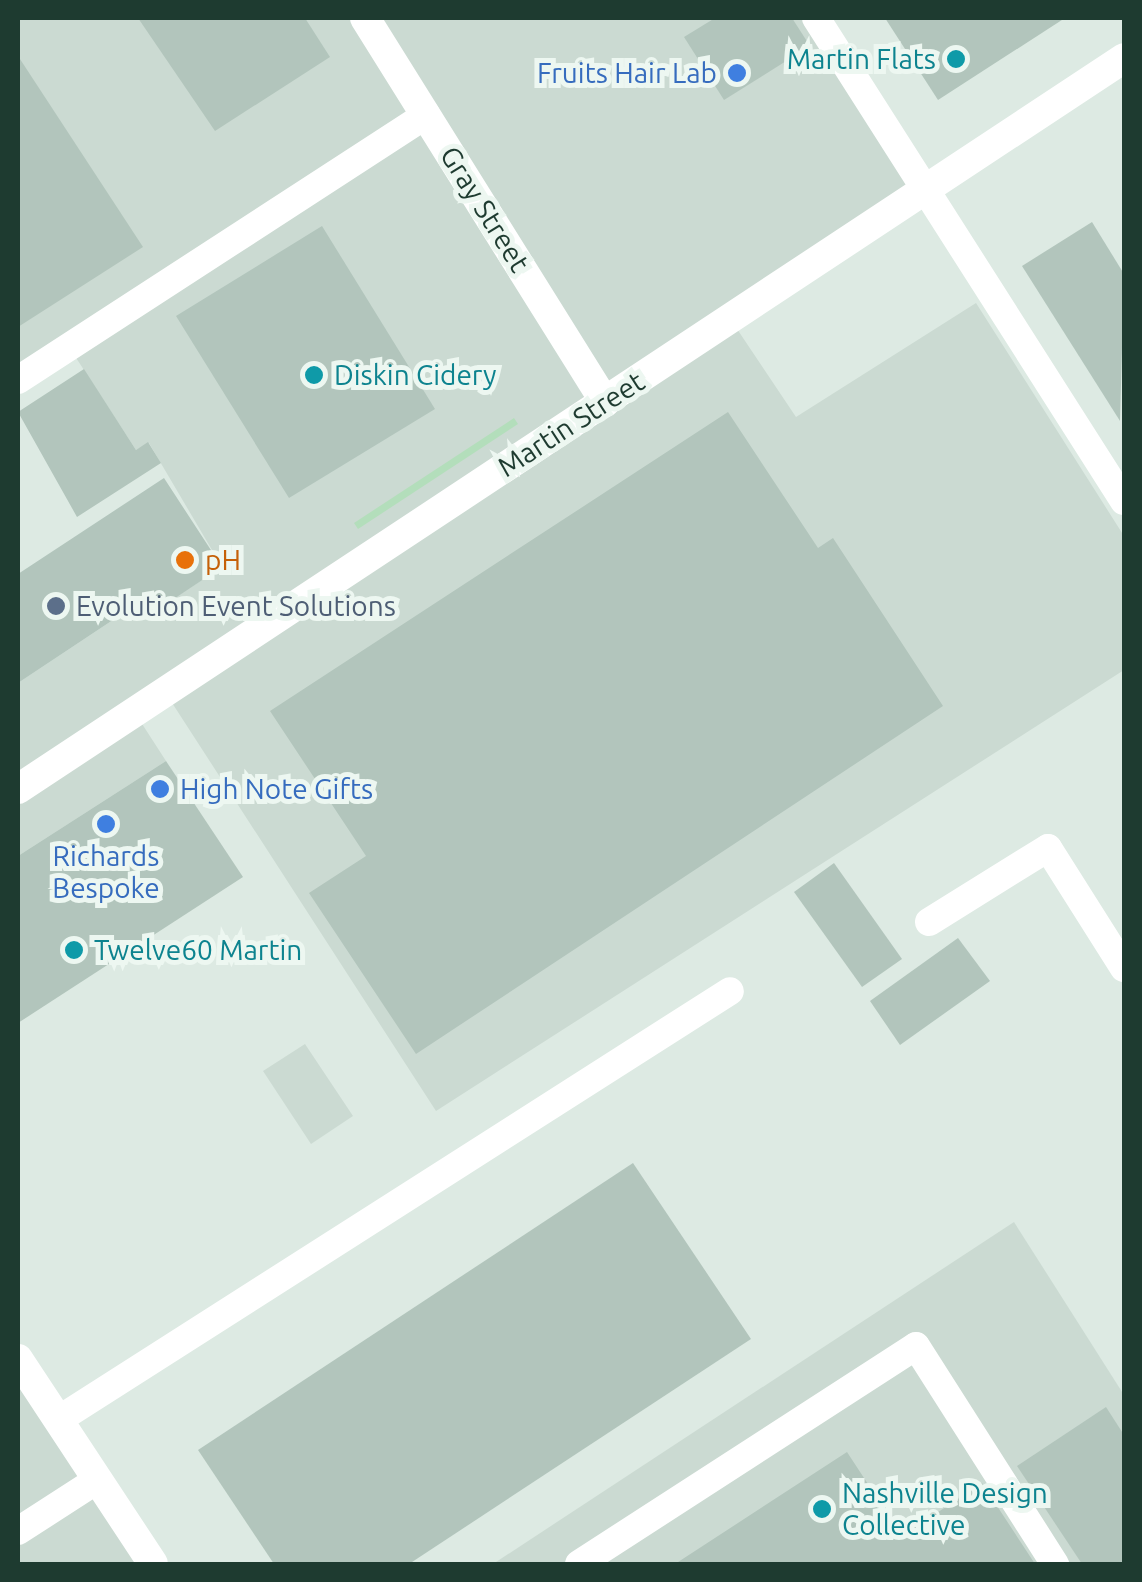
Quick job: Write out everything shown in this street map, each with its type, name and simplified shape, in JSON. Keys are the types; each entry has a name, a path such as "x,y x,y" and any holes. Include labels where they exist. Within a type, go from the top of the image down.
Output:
{"street":[{"name":"Gray Street","path":"365,18 604,402"},
{"name":"Martin Street","path":"18,790 1124,58"},
{"path":"18,1358 154,1564"}],"lane":[{"path":"816,18 1124,501"},
{"path":"18,380 426,115"},
{"path":"929,922 1048,848 1124,968"},
{"path":"58,1420 730,991"},
{"path":"579,1564 916,1346 1055,1564"},
{"path":"18,1531 97,1480"}],"shaded area":[{"path":"18,18 816,18 926,189 731,320 796,417 976,303 1124,536 1124,670 436,1111 165,692 135,713 166,761 18,856 18,683 134,606 142,619 222,567 149,443 136,450 69,347 18,380"},
{"path":"305,1044 353,1116 311,1144 263,1071"},
{"path":"1014,1222 1124,1395 1124,1564 493,1564"},
{"path":"18,1359 153,1564 18,1564"}],"green space":[{"path":"514,418 518,424 358,529 354,523"}],"building":[{"path":"138,18 305,18 330,57 215,131"},
{"name":"Fruits Hair Lab","path":"715,18 792,18 810,46 724,100 684,37"},
{"name":"Martin Flats","path":"885,18 1065,18 938,100"},
{"path":"18,56 143,247 18,327"},
{"path":"1092,222 1124,274 1120,421 1022,266"},
{"name":"Diskin Cidery","path":"322,226 435,409 289,498 176,316"},
{"path":"84,369 136,450 148,442 161,463 77,517 18,412"},
{"path":"728,412 818,548 833,538 943,706 416,1054 309,893 366,856 270,711"},
{"path":"164,478 222,567 142,620 134,606 18,683 18,574"},
{"name":"Twelve60 Martin","path":"166,761 243,877 18,1023 18,856"},
{"path":"834,863 902,959 862,987 794,892"},
{"path":"958,938 990,981 900,1045 870,1001"},
{"path":"633,1163 751,1339 409,1564 274,1564 198,1450"},
{"path":"1106,1407 1124,1435 1124,1564 1082,1564 1017,1466"},
{"name":"Nashville Design Collective","path":"847,1452 902,1536 982,1483 1035,1564 675,1564"}],"place":[{"name":"Martin Flats","path":"956,59"},
{"name":"Fruits Hair Lab","path":"737,73"},
{"name":"Diskin Cidery","path":"314,375"},
{"name":"pH","path":"185,560"},
{"name":"Evolution Event Solutions","path":"56,606"},
{"name":"High Note Gifts","path":"160,789"},
{"name":"Richards Bespoke","path":"106,824"},
{"name":"Twelve60 Martin","path":"74,950"},
{"name":"Nashville Design Collective","path":"822,1509"}]}
